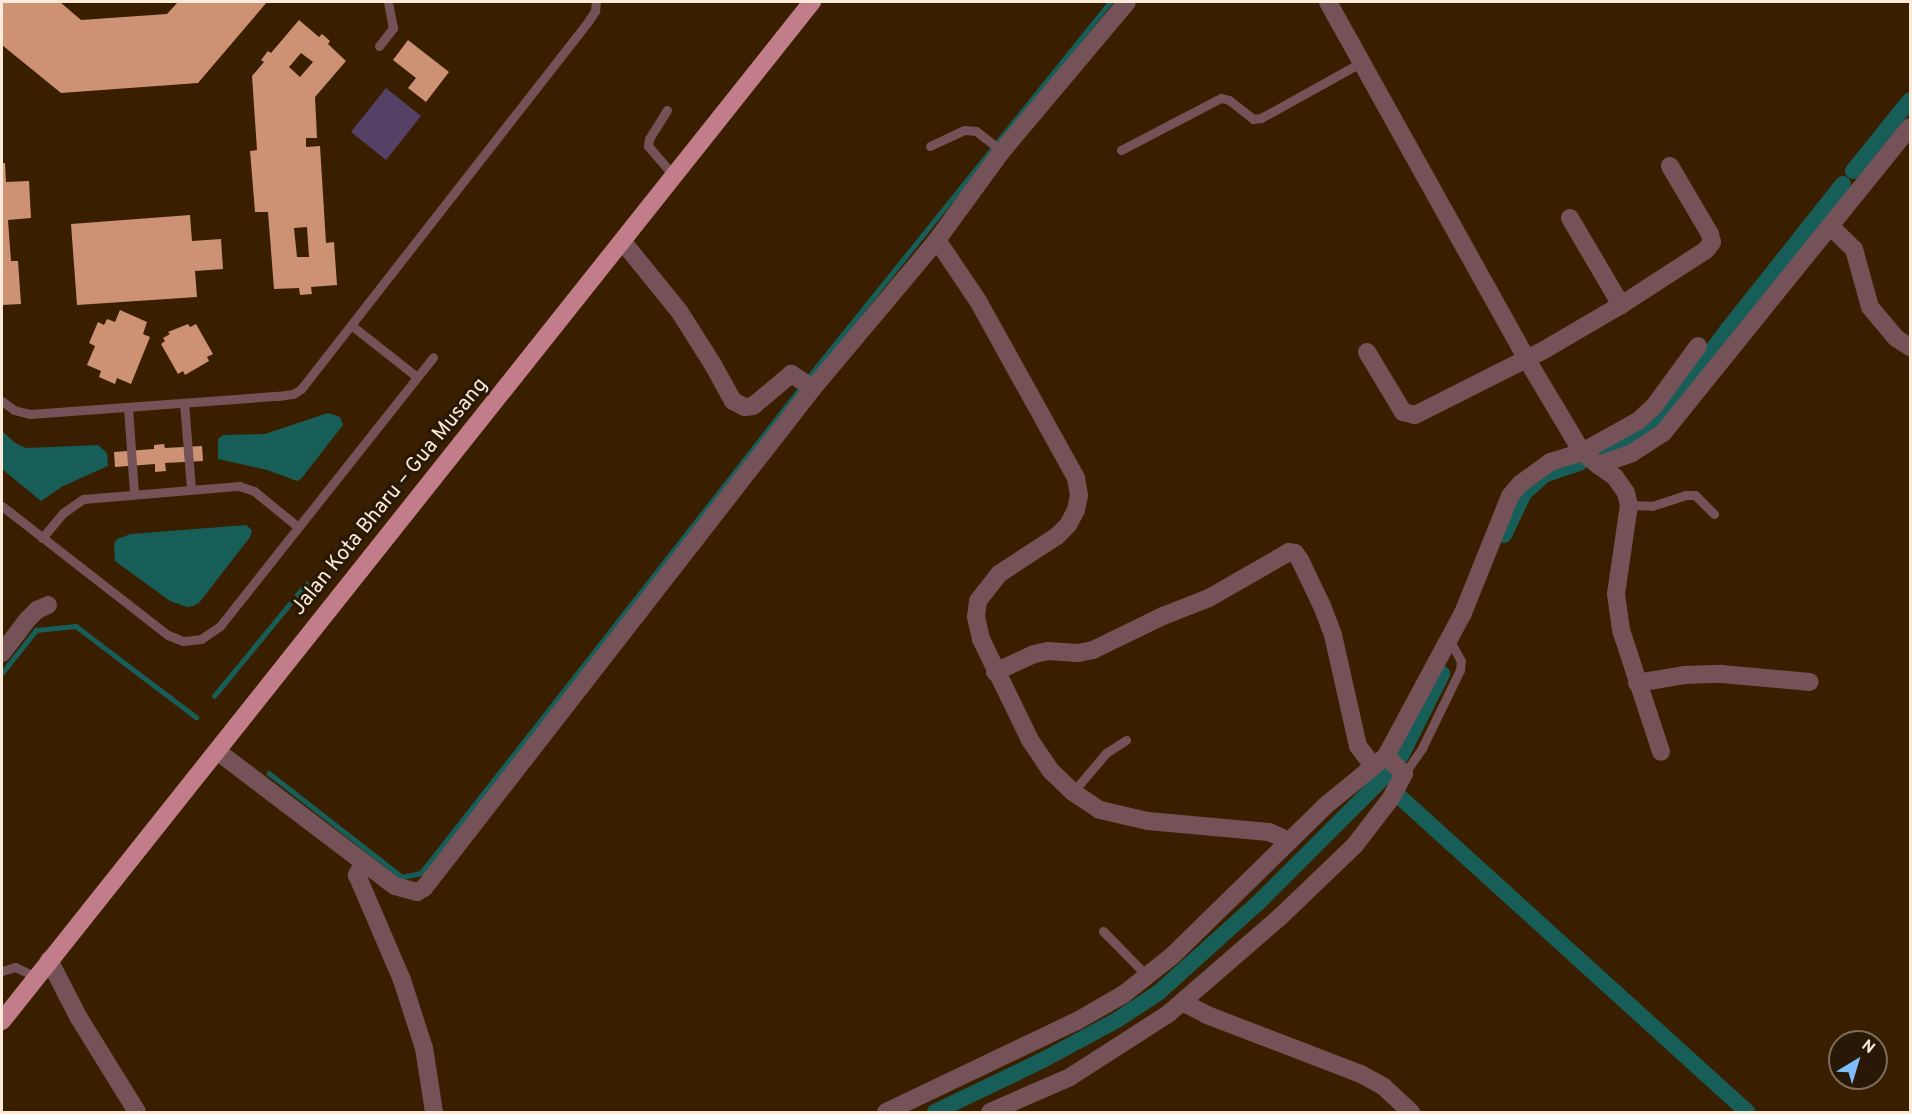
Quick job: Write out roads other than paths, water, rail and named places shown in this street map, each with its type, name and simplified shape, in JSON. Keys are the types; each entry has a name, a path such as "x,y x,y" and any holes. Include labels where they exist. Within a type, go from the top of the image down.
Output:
{"main road":[{"name":"Jalan Kota Bharu – Gua Musang","path":"2,1021 812,2"}],"street":[{"path":"217,751 363,864 405,891 417,892 431,881 807,383 937,240 1000,150 1127,2"},
{"path":"1328,2 1526,358 1582,452 1615,477 1626,493 1629,505 1616,594 1621,630 1661,752"},
{"path":"1598,465 1632,453 1656,438 1676,420 1911,127"},
{"path":"1367,352 1398,406 1408,415 1415,415 1526,358 1621,305 1707,250 1712,242 1710,234 1670,166"},
{"path":"1570,218 1621,305"},
{"path":"1830,226 1854,249 1870,307 1896,338 1911,346"},
{"path":"937,240 978,301 1076,478 1079,495 1076,510 1068,525 1057,536 999,574 978,601 976,617 981,639 995,672 1030,740 1051,771 1073,792 1100,810 1128,818 1269,832 1289,841"},
{"path":"623,242 679,312 733,401 745,407 753,406 785,376 791,374 807,383"},
{"path":"886,1113 1077,1021 1124,994 1148,977 1325,806 1380,762 1462,613 1510,496 1520,484 1550,462 1582,452 1638,421 1655,405 1698,346"},
{"path":"990,1113 1095,1063 1182,1002 1271,926 1355,845 1391,798 1404,774 1380,762 1358,746 1333,635 1300,560 1295,554 1289,552 1280,554 1209,598 1163,616 1093,650 1041,652 995,672"},
{"path":"2,653 33,614 48,605"},
{"path":"1637,683 1685,675 1720,674 1810,682"},
{"path":"363,864 357,875 402,980 424,1048 434,1113"},
{"path":"49,960 79,1018 137,1113"},
{"path":"1182,1002 1207,1016 1361,1074 1384,1087 1411,1113"}],"lane":[{"path":"379,46 393,28 388,2"},
{"path":"2,401 14,410 30,414 293,394 307,382 589,20 595,11 596,2"},
{"path":"1121,150 1221,98 1229,100 1253,119 1261,118 1362,62"},
{"path":"667,110 649,139 648,146 674,176"},
{"path":"930,146 965,130 976,131 1000,150"},
{"path":"351,325 417,377"},
{"path":"2,506 168,635 193,641 210,635 220,626 433,357"},
{"path":"184,403 191,489"},
{"path":"128,407 134,493"},
{"path":"42,538 63,513 82,499 239,486 248,488 298,527"},
{"path":"1629,505 1652,506 1686,495 1695,495 1714,514"},
{"path":"1404,774 1422,747 1460,670 1461,661 1449,639"},
{"path":"1073,792 1106,753 1126,740"},
{"path":"1103,931 1148,977"},
{"path":"2,971 15,967 36,977"}],"water":[{"path":"328,413 340,417 343,425 301,479 297,481 267,470 218,459 218,439 223,435 265,434"},
{"path":"2,431 15,443 26,448 98,445 107,453 108,466 63,486 41,501 2,469"},
{"path":"246,525 252,530 250,537 199,603 193,606 187,607 170,601 115,561 114,544 117,539 131,534"}],"waterway":[{"path":"807,379 1110,2"},
{"path":"1853,171 1910,100"},
{"path":"1598,457 1631,442 1668,410 1728,329 1843,184"},
{"path":"269,773 402,877 421,873 802,386"},
{"path":"1504,535 1524,493 1544,475 1581,462"},
{"path":"214,696 306,584"},
{"path":"2,673 36,630 76,626 196,717"},
{"path":"1401,756 1442,674"},
{"path":"935,1112 1041,1061 1117,1020 1158,993 1258,903 1387,774"},
{"path":"1400,797 1747,1112"}]}
